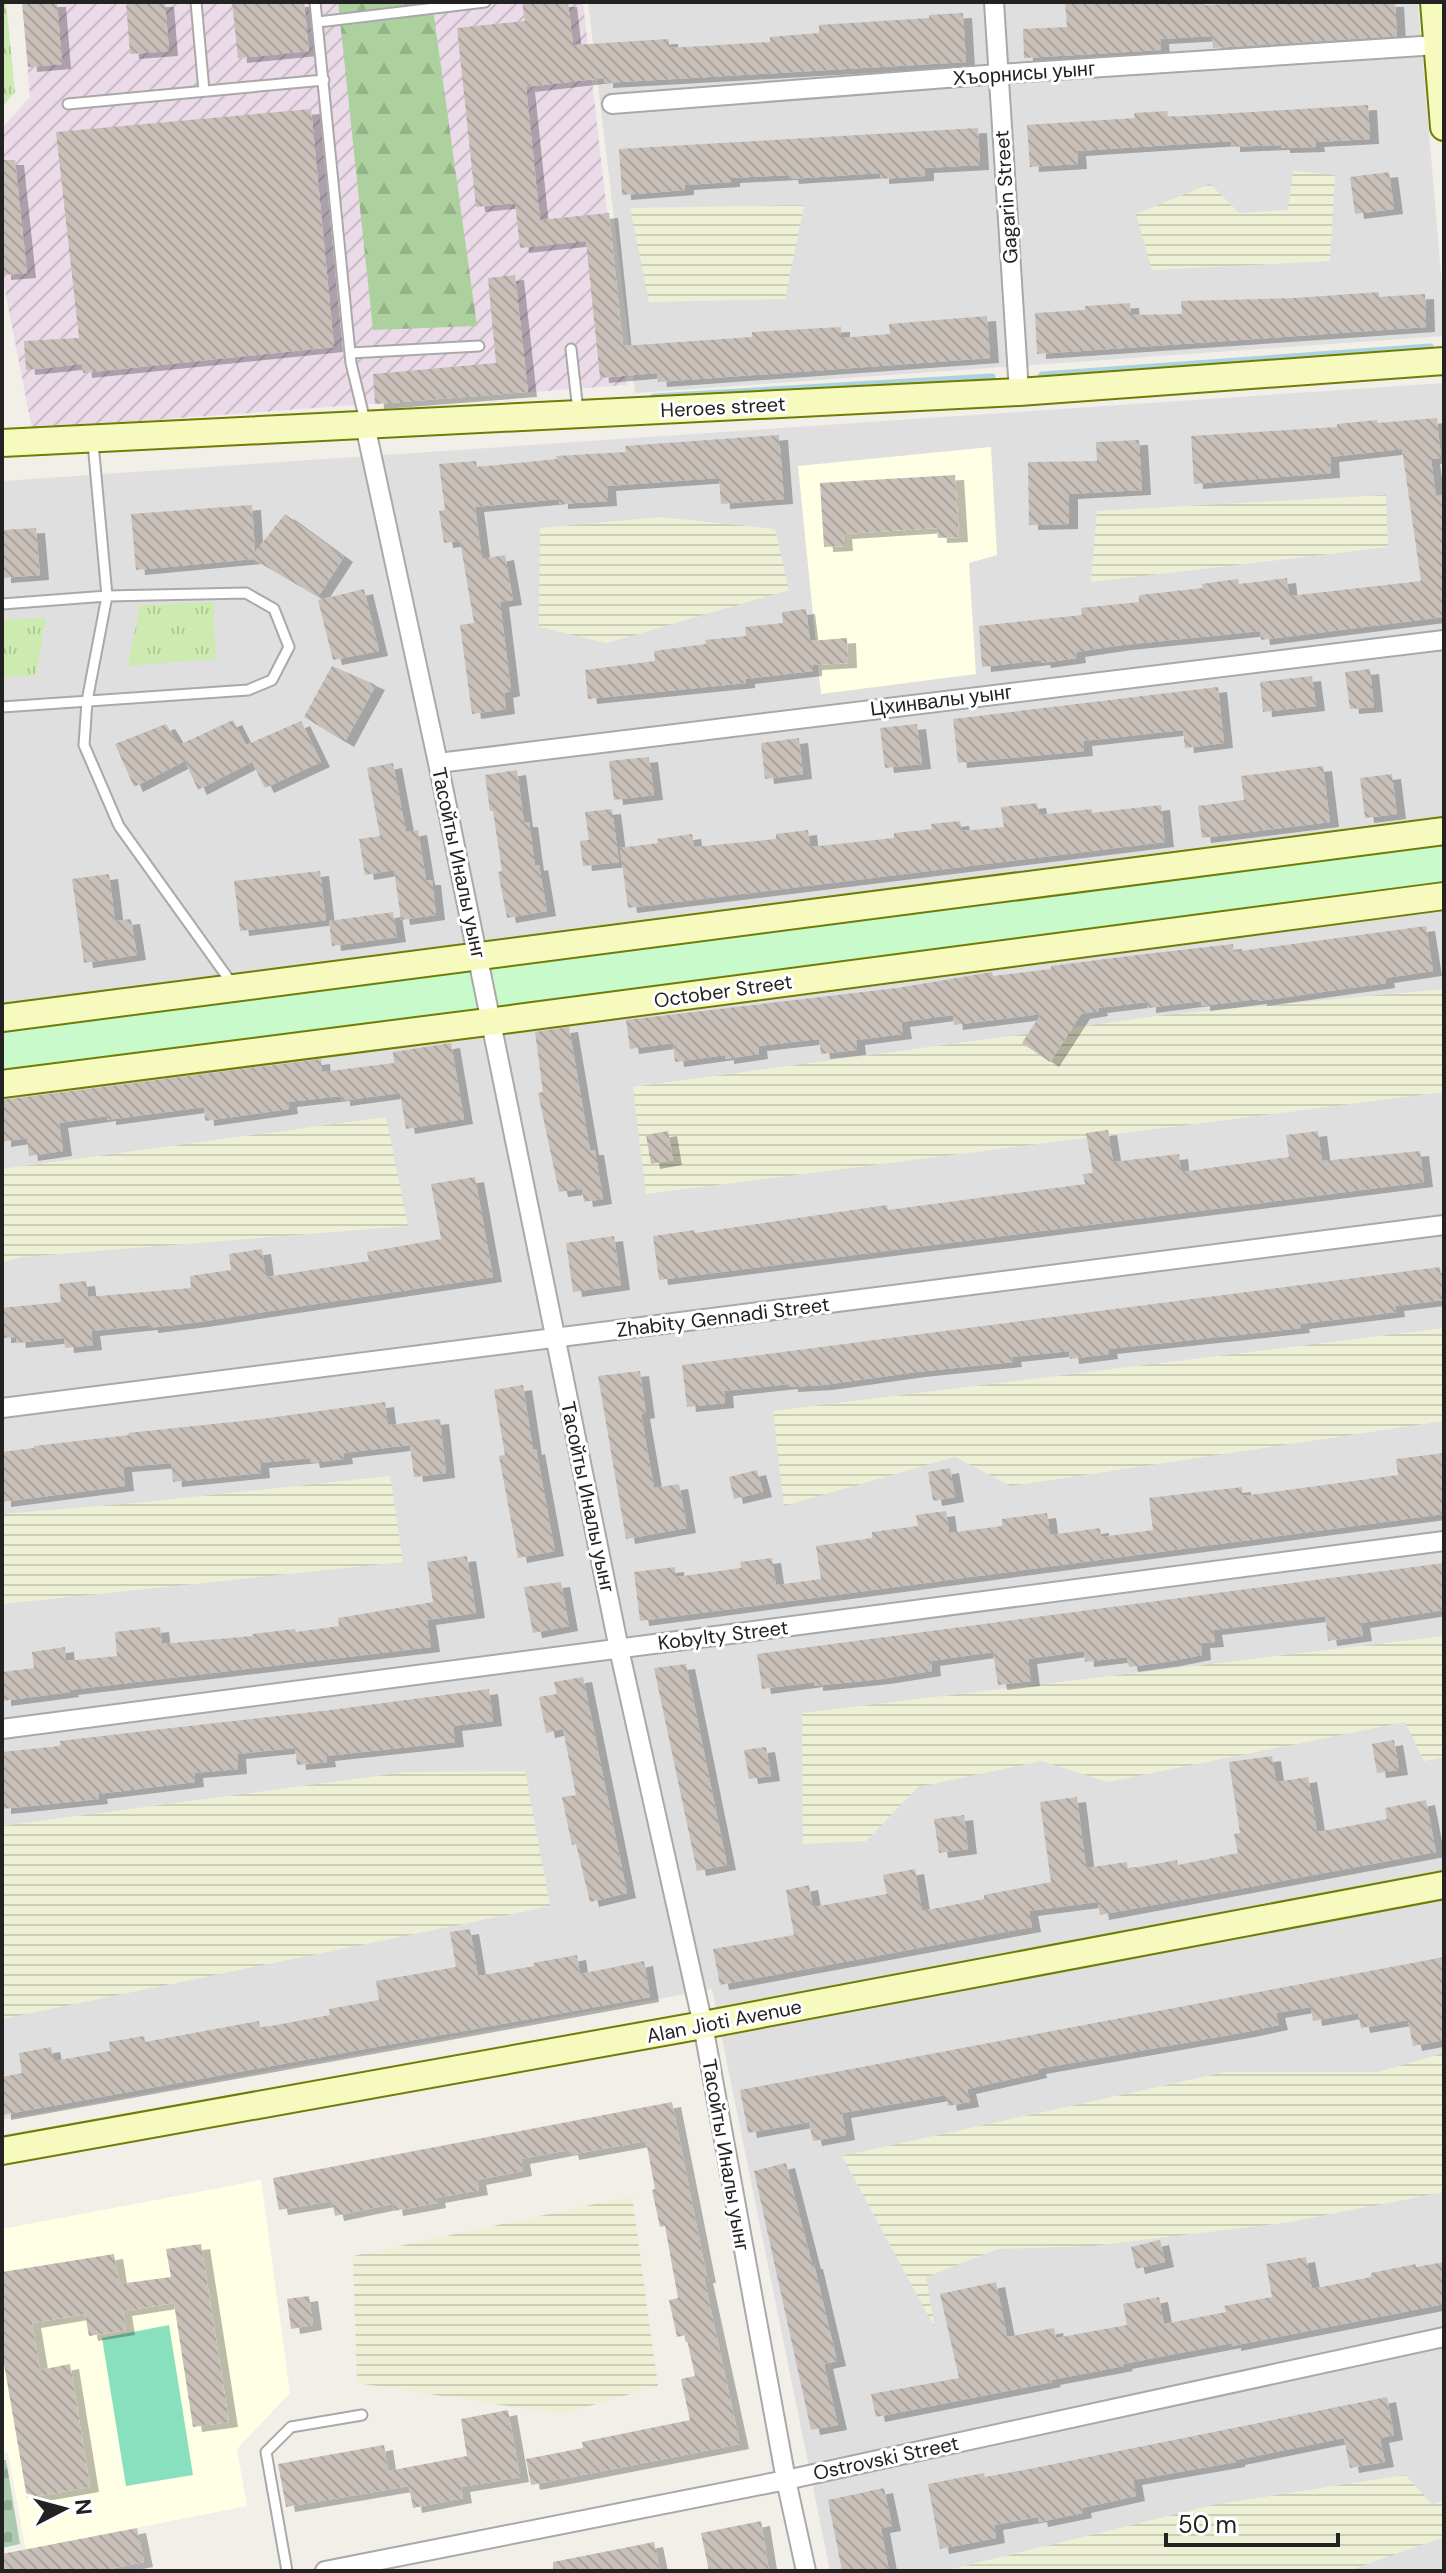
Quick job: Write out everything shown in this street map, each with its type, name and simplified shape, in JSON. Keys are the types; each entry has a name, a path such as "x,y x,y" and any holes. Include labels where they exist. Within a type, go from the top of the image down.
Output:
{"street":[{"name":"Gagarin Street","path":"994,2 1019,392"},
{"path":"1434,2 1444,127"},
{"name":"Хъорнисы уынг","path":"612,104 1437,45"},
{"name":"Heroes street","path":"2,443 1019,392 1444,361"},
{"name":"Тасойты Иналы уынг","path":"365,425 438,763 619,1649 703,2025 786,2480 806,2571"},
{"name":"Цхинвалы уынг","path":"438,763 1444,640"},
{"path":"2,1018 1444,831"},
{"name":"October Street","path":"2,1084 1444,896"},
{"name":"Zhabity Gennadi Street","path":"2,1408 1444,1225"},
{"name":"Kobylty Street","path":"2,1729 1444,1541"},
{"name":"Alan Jioti Avenue","path":"2,2151 703,2025 1444,1885"},
{"name":"Ostrovski Street","path":"325,2571 786,2480 1444,2337"}],"lane":[{"path":"196,2 204,91"},
{"path":"315,2 350,353 365,425"},
{"path":"318,22 485,2"},
{"path":"68,104 324,80"},
{"path":"350,353 479,346"},
{"path":"571,349 579,414"},
{"path":"93,438 107,596 87,701 84,745 119,826 235,988"},
{"path":"2,604 107,596 246,593 274,609 289,647 272,680 248,690 2,707"},
{"path":"287,2571 266,2452 291,2427 362,2415"}],"shaded area":[{"path":"22,2 583,2 627,385 32,429 2,275 2,128 30,97"},
{"path":"588,2 1418,2 1444,336 635,393"},
{"path":"1293,171 1335,175 1330,261 1152,270 1136,214 1210,184 1239,213 1288,210"},
{"path":"804,205 785,299 649,302 630,208"},
{"path":"1444,383 1444,2571 830,2571 712,1989 2,2120 2,481"},
{"path":"991,447 997,555 969,563 976,674 821,694 798,466"},
{"path":"1386,495 1388,547 1091,582 1097,511"},
{"path":"660,517 775,529 789,590 607,643 539,627 540,528"},
{"path":"1444,989 1444,1092 646,1194 633,1087 1165,1015"},
{"path":"386,1117 408,1226 22,1257 2,1262 2,1169"},
{"path":"1444,1328 1444,1421 1011,1486 955,1457 784,1506 773,1411"},
{"path":"390,1476 403,1562 2,1604 2,1514"},
{"path":"1444,1636 1444,1757 1424,1761 1405,1722 1108,1782 1042,1761 918,1787 866,1841 803,1844 802,1713"},
{"path":"525,1771 550,1906 2,2019 2,1826 407,1772"},
{"path":"1444,2053 1444,2192 1290,2222 1092,2246 998,2249 926,2277 935,2328 842,2156 1226,2072 1378,2072"},
{"path":"261,2180 290,2393 237,2449 247,2506 26,2550 8,2453 2,2452 2,2229"},
{"path":"632,2196 658,2386 562,2414 357,2383 353,2256"},
{"path":"1405,2475 1432,2504 1444,2501 1444,2537 1348,2571 944,2571 1213,2505"}],"green space":[{"path":"2,2 6,2 15,92 2,108"},
{"path":"338,2 432,2 477,326 373,330"},
{"path":"213,602 216,659 128,666 140,605"},
{"path":"46,618 36,675 2,678 2,619"},
{"path":"1444,842 1444,888 498,1009 492,967"},
{"path":"471,969 478,1010 2,1074 2,1026"},
{"path":"169,2325 193,2475 126,2486 102,2338"},
{"path":"2,2460 6,2460 20,2544 2,2548"}],"building":[{"path":"22,2 57,2 62,64 28,67"},
{"path":"126,2 165,2 169,51 130,54"},
{"path":"232,2 304,2 309,51 238,58"},
{"path":"522,2 568,2 573,45 669,39 669,48 770,42 770,37 819,33 819,25 963,13 966,62 604,83 604,78 526,87 540,220 609,213 623,346 752,337 752,332 841,327 841,338 890,334 889,324 987,316 990,358 658,382 657,373 600,378 586,241 520,248 515,203 476,207 457,28 525,21"},
{"path":"1065,2 1204,2 1204,5 1395,2 1397,36 1213,48 1212,36 1160,39 1161,50 1024,58 1023,29 1067,27"},
{"path":"1368,105 1370,139 1315,142 1316,147 1231,147 1231,141 1077,151 1078,164 1030,167 1027,125 1135,118 1134,113 1167,111 1168,117"},
{"path":"311,109 334,347 83,373 82,364 26,370 24,341 79,338 56,132"},
{"path":"978,128 980,165 925,168 925,176 880,179 880,173 790,179 789,175 731,178 731,182 685,185 685,190 622,195 619,149"},
{"path":"2,160 15,160 27,273 2,275"},
{"path":"1389,172 1394,209 1355,214 1350,177"},
{"path":"515,275 528,392 375,404 373,374 496,363 488,278"},
{"path":"1379,292 1379,297 1425,294 1426,327 1037,354 1035,313 1130,303 1131,315 1182,314 1181,301"},
{"path":"1437,418 1441,458 1431,459 1436,496 1444,495 1444,617 1261,640 1260,631 1123,645 1076,652 1077,658 982,667 979,626 1082,615 1081,608 1139,602 1139,595 1203,588 1202,584 1238,579 1239,584 1287,578 1289,596 1421,581 1402,449 1330,457 1331,473 1194,484 1191,436"},
{"path":"779,435 784,499 721,504 719,478 607,486 608,501 559,504 559,499 475,507 482,559 505,555 513,600 500,602 511,691 504,693 506,709 472,714 460,625 474,623 460,541 444,543 439,511 445,510 439,464 476,461 477,467 557,459 556,456 626,452 625,446"},
{"path":"1139,440 1142,490 1069,494 1069,524 1029,525 1028,462 1097,461 1096,442"},
{"path":"955,475 959,537 938,538 937,528 843,534 844,546 824,547 820,483"},
{"path":"252,505 255,552 285,514 344,557 318,597 253,559 136,570 131,514"},
{"path":"36,528 40,575 2,578 2,530"},
{"path":"364,589 379,651 333,660 318,600"},
{"path":"806,609 810,641 847,638 848,663 813,665 813,671 746,679 746,683 588,699 585,670 655,661 654,651 706,644 705,640 746,636 745,627 783,623 782,612"},
{"path":"332,666 376,685 345,742 304,717"},
{"path":"1370,669 1374,707 1350,709 1345,672"},
{"path":"1312,676 1316,706 1263,712 1260,682"},
{"path":"1218,687 1224,743 1185,748 1183,730 1083,741 1084,751 958,763 953,719"},
{"path":"233,720 246,745 301,721 321,762 265,788 252,762 198,790 185,761 134,787 115,744 166,724 179,745"},
{"path":"917,724 922,764 885,768 880,728"},
{"path":"799,738 803,774 765,779 761,743"},
{"path":"649,757 654,795 614,800 609,761"},
{"path":"393,763 406,832 418,830 426,880 432,880 436,915 401,920 394,870 365,875 359,839 380,836 367,768"},
{"path":"1323,766 1330,822 1202,838 1198,806 1244,800 1241,776"},
{"path":"517,770 524,822 529,822 535,866 539,865 547,911 507,918 498,872 502,871 493,811 490,811 485,775"},
{"path":"1392,774 1397,814 1365,818 1360,778"},
{"path":"1037,803 1039,815 1161,805 1165,842 628,908 620,848 692,834 694,847 776,839 776,834 808,830 810,847 894,838 894,833 932,829 931,824 960,821 962,831 1004,827 1001,807"},
{"path":"612,809 619,862 583,866 580,841 589,840 585,812"},
{"path":"320,871 326,920 240,931 234,881"},
{"path":"109,874 115,921 131,919 137,955 84,963 72,879"},
{"path":"393,912 397,937 332,946 329,921"},
{"path":"1426,926 1433,971 1385,978 1386,983 1258,1001 1201,1006 1201,1001 1147,1008 1147,1002 1098,1008 1099,1011 1081,1014 1050,1062 1022,1043 1041,1014 954,1025 953,1015 901,1022 903,1034 856,1040 857,1050 821,1054 819,1039 758,1046 759,1054 675,1062 673,1043 630,1049 626,1020 897,988 992,972 993,976 1233,944 1234,952"},
{"path":"569,1027 590,1150 595,1150 603,1199 584,1202 582,1189 559,1192 538,1093 543,1092 535,1032"},
{"path":"451,1043 464,1119 406,1129 400,1093 341,1101 341,1096 288,1102 289,1109 205,1121 204,1107 59,1123 63,1151 29,1156 27,1138 2,1142 2,1100 321,1059 322,1072 394,1063 393,1052"},
{"path":"1108,1130 1113,1162 1179,1154 1181,1172 1289,1157 1286,1135 1318,1131 1322,1161 1420,1151 1424,1182 659,1280 653,1236 695,1230 695,1233 887,1205 888,1210 1085,1184 1083,1174 1093,1173 1086,1133"},
{"path":"668,1131 673,1160 651,1164 646,1135"},
{"path":"475,1177 493,1277 199,1322 91,1331 93,1345 65,1348 64,1338 17,1343 16,1337 2,1338 2,1308 61,1302 59,1284 86,1281 88,1297 191,1288 190,1276 231,1270 229,1254 262,1249 266,1277 369,1261 367,1252 441,1239 431,1184"},
{"path":"614,1236 621,1285 573,1292 566,1243"},
{"path":"1440,1267 1444,1300 1395,1306 1396,1312 1300,1324 1301,1328 1108,1349 1109,1354 1070,1359 1069,1351 1012,1357 1013,1362 824,1385 789,1387 789,1384 724,1391 725,1403 687,1407 682,1365"},
{"path":"640,1371 646,1413 641,1414 654,1488 679,1484 687,1528 626,1539 598,1376"},
{"path":"523,1385 533,1450 536,1449 555,1551 518,1558 499,1456 505,1455 494,1390"},
{"path":"385,1402 388,1425 440,1419 446,1473 414,1477 410,1445 343,1453 344,1459 311,1463 310,1458 260,1463 261,1473 173,1482 171,1463 123,1467 125,1486 2,1502 2,1452 128,1433"},
{"path":"1444,1453 1444,1514 640,1621 634,1572 675,1567 676,1577 741,1568 740,1562 772,1558 776,1585 821,1579 816,1546 872,1538 872,1532 918,1526 916,1515 946,1511 949,1533 1002,1526 1002,1519 1047,1513 1050,1535 1100,1528 1101,1537 1153,1530 1149,1498 1242,1487 1243,1496 1398,1475 1396,1459"},
{"path":"950,1468 955,1497 933,1501 928,1472"},
{"path":"757,1470 763,1492 734,1499 729,1477"},
{"path":"467,1556 476,1613 427,1620 431,1647 69,1690 2,1701 2,1672 34,1668 32,1652 65,1647 66,1661 117,1656 115,1632 160,1627 162,1644 339,1626 338,1618 433,1602 427,1562"},
{"path":"1444,1563 1444,1610 1361,1623 1363,1636 1328,1641 1325,1616 1213,1630 1215,1642 1201,1643 1202,1655 1172,1661 1129,1667 1127,1657 1085,1662 1084,1651 1028,1659 1031,1681 998,1685 993,1652 931,1661 932,1671 881,1679 814,1686 814,1682 762,1689 757,1654"},
{"path":"561,1582 569,1626 533,1633 524,1587"},
{"path":"686,1664 727,1865 697,1871 654,1668"},
{"path":"583,1677 627,1893 590,1902 576,1844 572,1845 562,1797 576,1795 563,1729 546,1733 539,1697 557,1694 554,1682"},
{"path":"489,1689 493,1721 453,1726 455,1742 326,1756 327,1762 297,1765 295,1748 237,1754 238,1769 194,1773 195,1782 98,1794 99,1799 2,1809 2,1752 60,1746 60,1741"},
{"path":"1394,1740 1399,1770 1377,1773 1372,1744"},
{"path":"766,1747 771,1776 749,1779 744,1750"},
{"path":"1272,1756 1276,1782 1308,1777 1317,1832 1387,1819 1385,1808 1426,1800 1436,1852 1100,1915 1098,1902 1029,1911 1032,1927 720,1985 713,1949 794,1935 786,1890 809,1885 813,1907 887,1894 883,1875 915,1869 922,1911 1051,1882 1040,1802 1077,1797 1086,1868 1127,1862 1128,1869 1177,1860 1178,1865 1238,1853 1234,1834 1240,1833 1229,1762"},
{"path":"964,1815 968,1849 939,1853 934,1819"},
{"path":"470,1929 478,1976 577,1955 580,1974 644,1961 650,1997 2,2115 2,2077 22,2073 19,2053 51,2047 54,2061 110,2051 109,2042 144,2036 145,2042 259,2021 260,2028 330,2015 329,2009 379,2000 376,1981 456,1967 450,1932"},
{"path":"1444,1957 1444,2040 1413,2046 1408,2020 1361,2028 1358,2013 1313,2021 1311,2007 1276,2013 1279,2025 1037,2069 1038,2073 967,2089 970,2102 948,2106 946,2095 842,2113 846,2135 813,2141 809,2122 748,2133 740,2090"},
{"path":"672,2102 707,2278 704,2278 740,2444 531,2485 526,2459 583,2448 582,2442 690,2420 681,2379 695,2376 686,2335 677,2337 669,2300 678,2298 665,2226 660,2227 652,2190 655,2189 646,2141 570,2155 569,2150 521,2159 523,2171 477,2180 479,2190 436,2198 437,2203 394,2211 393,2204 335,2216 332,2201 279,2210 273,2178"},
{"path":"786,2163 837,2361 824,2364 838,2425 811,2430 754,2171"},
{"path":"1160,2240 1165,2262 1136,2269 1131,2247"},
{"path":"201,2244 229,2422 193,2427 174,2303 123,2311 126,2330 89,2336 85,2314 32,2323 40,2370 70,2364 90,2487 27,2498 2,2352 2,2272 114,2254 119,2284 171,2277 166,2249"},
{"path":"1306,2257 1312,2289 1371,2277 1371,2273 1444,2262 1444,2304 1123,2364 1052,2382 876,2417 871,2394 959,2378 940,2294 996,2282 1007,2337 1054,2328 1056,2338 1127,2325 1123,2304 1159,2297 1164,2324 1226,2312 1224,2306 1272,2297 1266,2264"},
{"path":"309,2296 313,2325 291,2329 287,2299"},
{"path":"1387,2397 1394,2435 1380,2438 1385,2462 1350,2468 1344,2438 1236,2462 1133,2480 1136,2496 1082,2508 1083,2513 1039,2522 1038,2517 994,2525 996,2538 940,2549 928,2484 984,2473 985,2477 1029,2469"},
{"path":"508,2410 520,2477 461,2487 463,2498 413,2508 409,2486 286,2507 278,2464 384,2445 388,2471 467,2456 461,2419"},
{"path":"884,2488 892,2526 881,2528 889,2571 842,2571 828,2500"},
{"path":"761,2521 769,2571 709,2571 701,2533"},
{"path":"137,2528 144,2562 100,2571 2,2571 2,2554"},
{"path":"654,2542 660,2571 553,2571 553,2562"}],"waterway":[{"path":"1042,375 1430,347"},
{"path":"654,397 992,377"}]}
